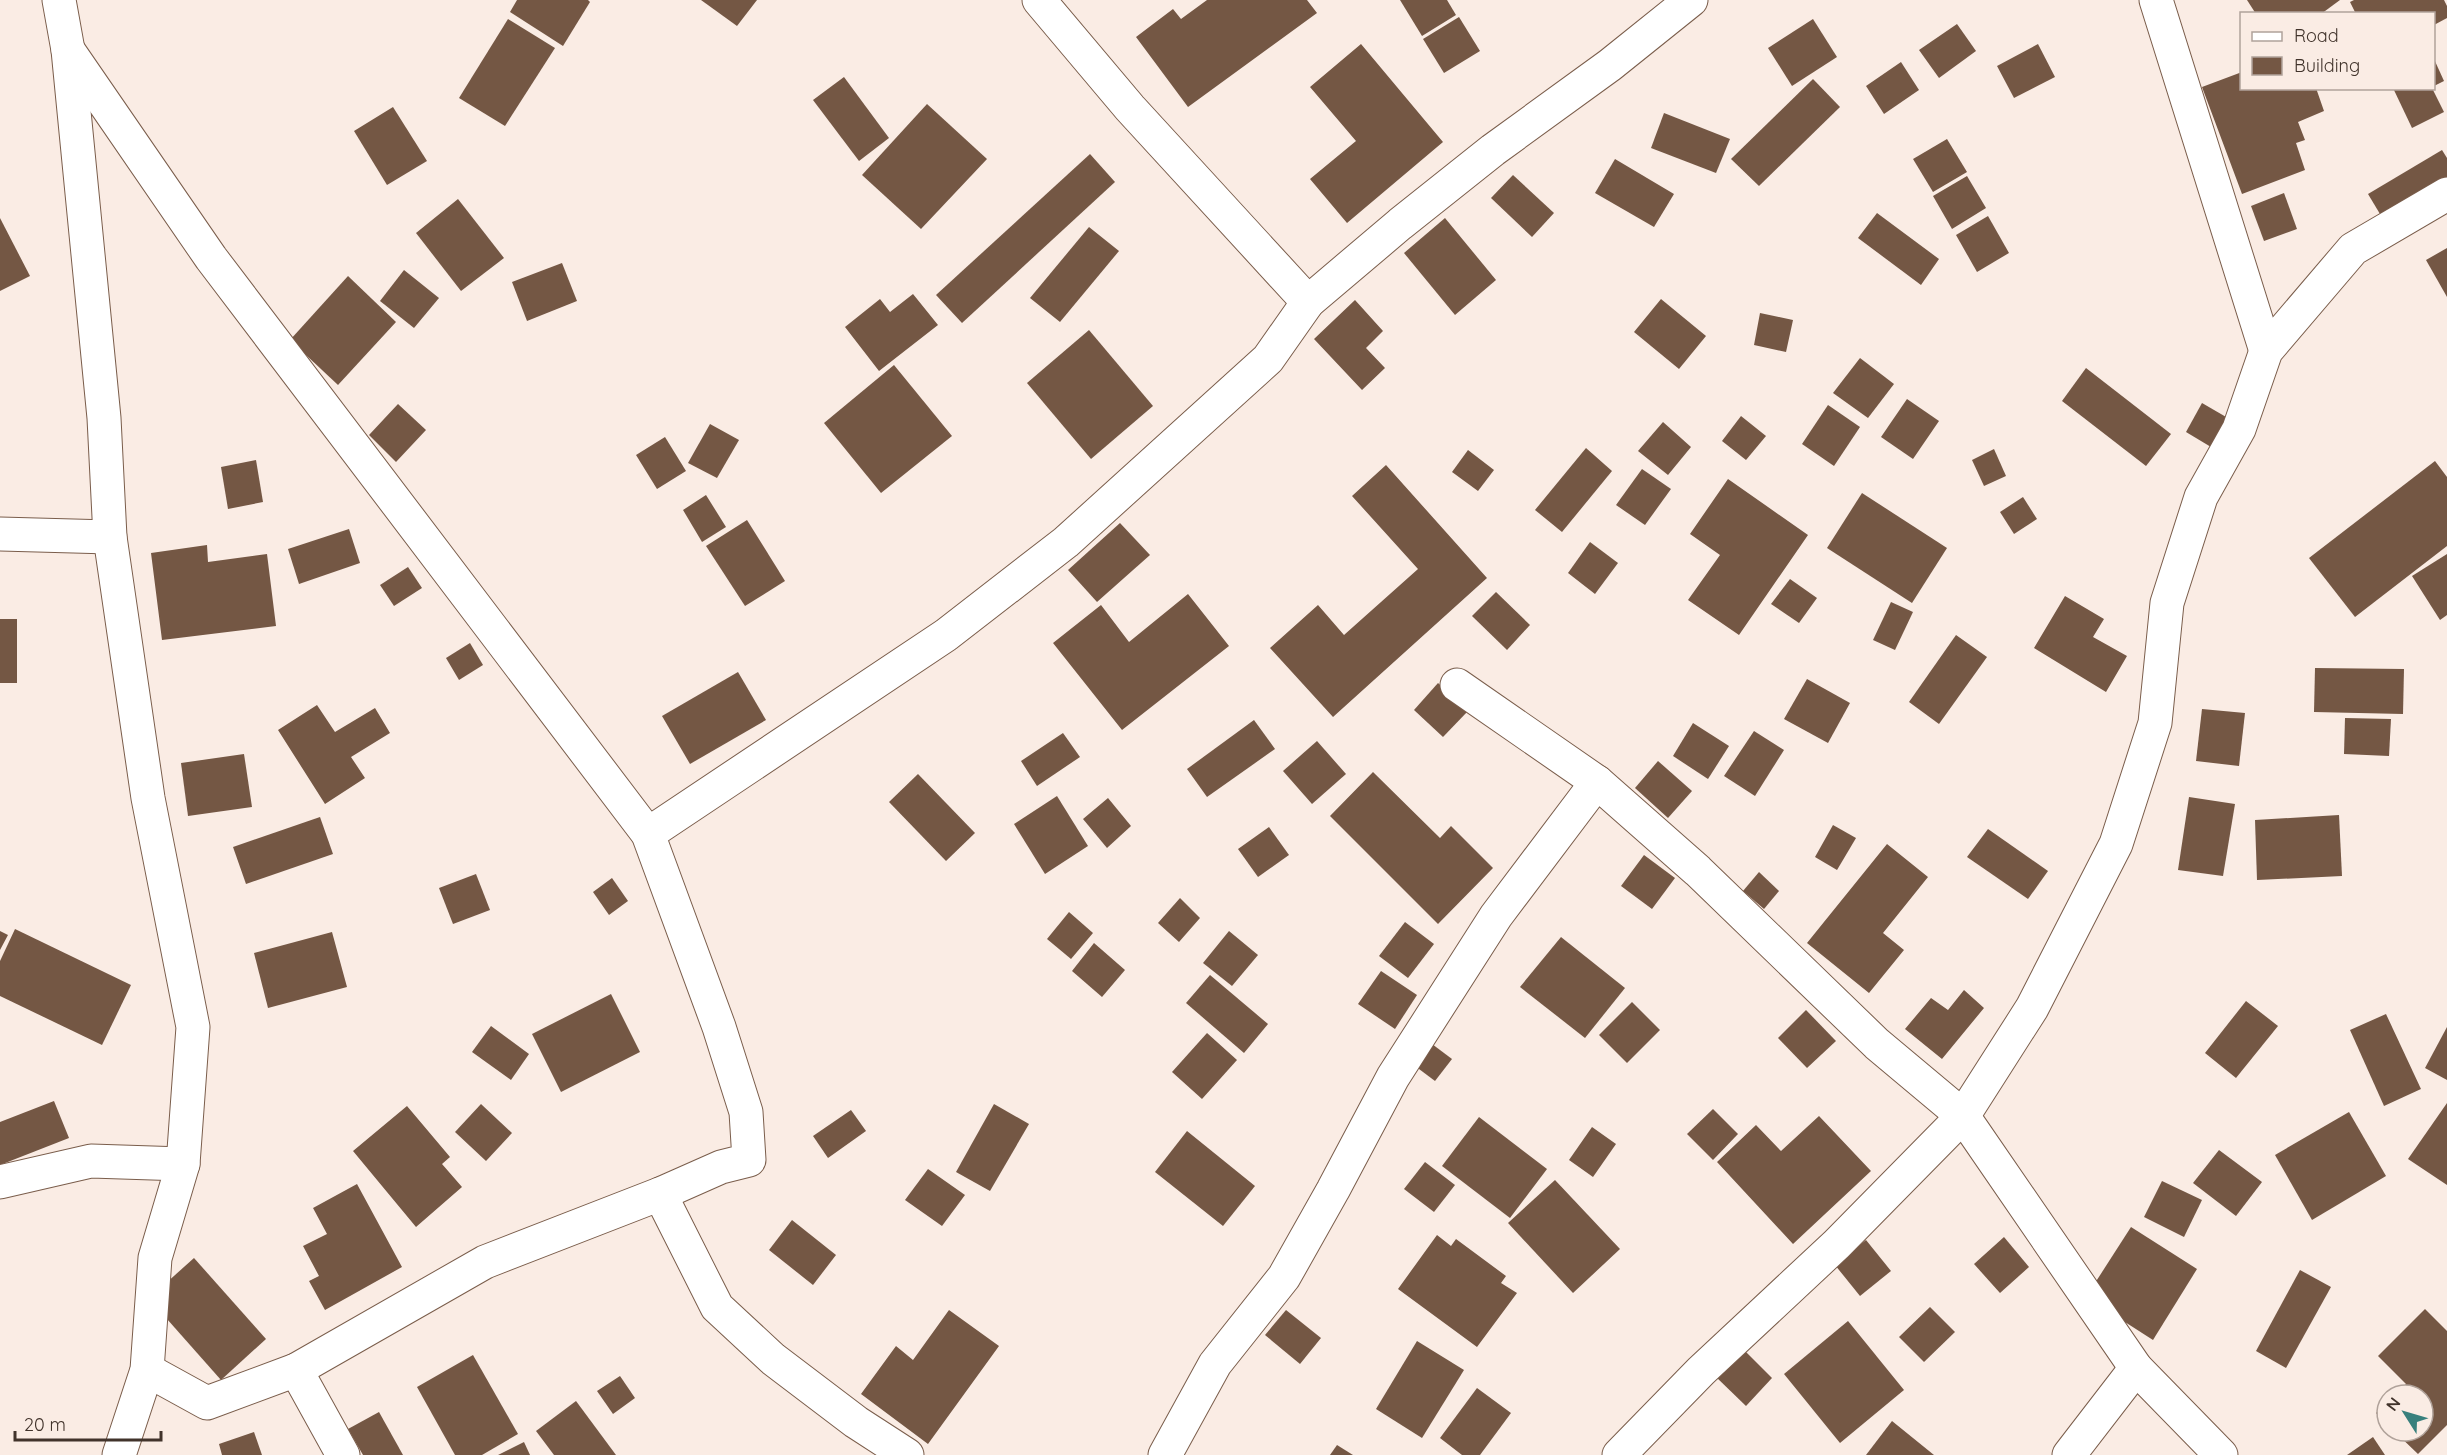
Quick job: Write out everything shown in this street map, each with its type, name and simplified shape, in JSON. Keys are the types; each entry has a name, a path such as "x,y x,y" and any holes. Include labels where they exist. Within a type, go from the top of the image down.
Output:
{"street":[{"path":"59,0 68,50 104,418 110,537 148,798 193,1027 183,1164 155,1258 147,1370 119,1455"},
{"path":"1040,0 1130,108 1308,302"},
{"path":"648,834 946,635 1066,542 1269,359 1308,302 1400,224 1494,150 1610,65 1691,0"},
{"path":"2156,0 2266,351"},
{"path":"68,50 211,258 648,834 719,1026 743,1101 746,1112 749,1160 721,1167 660,1194 485,1262 296,1370 207,1403 147,1370"},
{"path":"1619,1455 1701,1371 1837,1244 1963,1116 2032,1008 2116,844 2155,723 2167,603 2201,497 2240,429 2266,351 2352,249 2447,194"},
{"path":"0,534 110,537"},
{"path":"1457,685 1597,782 1698,871 1877,1044 1963,1116 2136,1368 2221,1455"},
{"path":"1165,1455 1215,1364 1284,1277 1333,1191 1393,1077 1463,966 1496,916 1597,782"},
{"path":"0,1182 91,1161 183,1164"},
{"path":"660,1194 717,1307 773,1359 856,1422 907,1455"},
{"path":"2069,1455 2136,1368"},
{"path":"296,1370 343,1455"}],"building":[{"path":"517,0 588,0 590,2 563,46 510,12"},
{"path":"701,0 757,0 737,26"},
{"path":"1207,0 1307,0 1317,13 1188,107 1136,37 1173,9 1181,19"},
{"path":"1400,0 1447,0 1456,15 1422,36"},
{"path":"2247,0 2340,0 2324,12 2255,12"},
{"path":"2354,0 2444,0 2447,6 2447,18 2435,24 2435,12 2355,12 2350,2"},
{"path":"1459,17 1480,51 1444,73 1423,39"},
{"path":"508,19 555,48 505,126 459,98"},
{"path":"1813,19 1837,57 1792,86 1768,48"},
{"path":"1957,24 1976,51 1939,78 1919,50"},
{"path":"1361,44 1443,142 1347,223 1310,179 1356,141 1310,87"},
{"path":"2038,44 2055,77 2014,98 1997,66"},
{"path":"2435,61 2444,81 2435,86"},
{"path":"1901,62 1919,90 1884,114 1866,86"},
{"path":"2240,73 2240,90 2317,90 2324,111 2298,122 2305,140 2296,143 2305,170 2242,194 2202,87"},
{"path":"844,77 889,138 859,161 813,100"},
{"path":"1813,79 1840,107 1759,186 1731,159"},
{"path":"2394,90 2433,90 2444,112 2412,128"},
{"path":"927,104 987,159 921,229 862,175"},
{"path":"393,107 427,161 387,185 354,131"},
{"path":"1664,113 1730,139 1716,173 1651,148"},
{"path":"1947,139 1967,172 1933,192 1913,159"},
{"path":"2442,150 2447,158 2447,187 2386,224 2368,194"},
{"path":"1090,154 1115,182 962,323 936,295"},
{"path":"1615,159 1674,194 1654,227 1595,193"},
{"path":"1513,175 1554,213 1532,237 1491,198"},
{"path":"1967,176 1986,208 1952,229 1933,196"},
{"path":"2284,193 2297,229 2264,241 2251,206"},
{"path":"458,199 504,258 461,291 416,233"},
{"path":"1877,213 1939,259 1921,285 1858,238"},
{"path":"1988,216 2009,253 1977,272 1956,235"},
{"path":"0,218 30,276 0,291"},
{"path":"1445,218 1496,280 1455,315 1404,253"},
{"path":"1089,227 1119,251 1060,322 1030,298"},
{"path":"2447,248 2447,297 2426,260"},
{"path":"562,263 577,301 527,321 512,282"},
{"path":"404,270 439,298 414,328 380,301"},
{"path":"348,276 396,322 338,385 290,340"},
{"path":"913,294 938,325 879,371 845,327 880,299 890,312"},
{"path":"1661,299 1706,336 1679,369 1634,332"},
{"path":"1355,300 1383,331 1366,348 1385,368 1362,390 1314,339"},
{"path":"1760,313 1793,320 1786,352 1754,345"},
{"path":"1089,330 1153,406 1091,459 1027,383"},
{"path":"1860,358 1894,384 1868,418 1833,393"},
{"path":"894,365 952,436 881,493 824,423"},
{"path":"2086,368 2171,434 2146,466 2062,401"},
{"path":"1907,399 1939,421 1913,459 1881,437"},
{"path":"2202,403 2233,421 2216,450 2186,432"},
{"path":"398,404 426,430 396,462 369,435"},
{"path":"1828,405 1860,427 1834,466 1802,444"},
{"path":"1741,416 1766,436 1746,460 1722,441"},
{"path":"1663,422 1691,447 1668,475 1638,451"},
{"path":"710,424 739,440 717,478 688,463"},
{"path":"665,437 686,471 657,489 636,455"},
{"path":"1586,448 1612,471 1562,532 1535,510"},
{"path":"1994,449 2006,476 1984,486 1972,460"},
{"path":"1468,450 1494,470 1478,491 1452,472"},
{"path":"256,460 263,502 228,509 221,467"},
{"path":"2435,461 2447,477 2447,546 2355,617 2309,558"},
{"path":"1386,465 1487,578 1333,717 1270,648 1318,605 1344,635 1418,569 1352,496"},
{"path":"1642,469 1671,489 1645,525 1616,505"},
{"path":"1728,479 1808,535 1739,635 1688,600 1720,555 1690,534"},
{"path":"1862,493 1947,548 1912,603 1827,548"},
{"path":"706,495 726,527 702,542 683,510"},
{"path":"2023,497 2037,519 2014,534 2000,512"},
{"path":"747,520 785,581 745,606 706,546"},
{"path":"1120,523 1150,555 1097,602 1068,570"},
{"path":"349,529 360,563 299,584 288,549"},
{"path":"1590,542 1618,563 1595,594 1568,573"},
{"path":"207,545 208,562 267,554 276,626 162,640 151,553"},
{"path":"2447,554 2447,615 2440,620 2412,576"},
{"path":"408,567 422,588 394,606 380,585"},
{"path":"1790,579 1817,598 1799,623 1771,604"},
{"path":"1496,592 1530,625 1507,650 1472,616"},
{"path":"1188,594 1229,646 1122,730 1053,643 1101,605 1129,642"},
{"path":"2065,596 2104,619 2093,637 2127,656 2106,692 2034,648"},
{"path":"1891,602 1913,612 1895,650 1873,640"},
{"path":"0,619 17,619 17,683 0,683"},
{"path":"1956,635 1987,657 1939,724 1909,702"},
{"path":"470,643 483,665 459,680 446,658"},
{"path":"2315,668 2404,669 2403,714 2314,712"},
{"path":"738,672 766,720 690,764 662,716"},
{"path":"1807,679 1850,703 1828,743 1784,719"},
{"path":"1438,683 1468,711 1443,737 1414,710"},
{"path":"317,705 335,732 375,708 390,733 351,757 365,778 325,804 278,730"},
{"path":"2202,709 2245,713 2239,766 2196,761"},
{"path":"2345,718 2391,719 2389,756 2344,754"},
{"path":"1254,720 1275,749 1207,797 1187,769"},
{"path":"1693,723 1729,746 1708,779 1673,756"},
{"path":"1754,731 1784,750 1755,796 1724,776"},
{"path":"1063,733 1080,757 1037,786 1021,761"},
{"path":"1317,741 1346,774 1312,804 1283,771"},
{"path":"244,754 252,807 188,816 181,763"},
{"path":"1658,761 1692,791 1668,818 1635,788"},
{"path":"1373,772 1440,838 1451,826 1493,868 1438,924 1330,816"},
{"path":"918,774 975,833 946,861 889,802"},
{"path":"1057,796 1088,846 1045,874 1014,824"},
{"path":"2189,797 2235,804 2223,876 2178,870"},
{"path":"1108,798 1131,826 1107,848 1083,819"},
{"path":"2339,815 2342,876 2257,880 2255,820"},
{"path":"320,817 333,854 246,884 233,847"},
{"path":"1833,825 1856,838 1837,870 1815,857"},
{"path":"1269,827 1289,855 1258,877 1238,849"},
{"path":"1988,829 2048,871 2028,899 1967,857"},
{"path":"1887,844 1928,877 1883,933 1904,950 1869,993 1807,943"},
{"path":"1644,855 1675,878 1652,909 1621,886"},
{"path":"1759,872 1779,891 1764,909 1743,891"},
{"path":"476,874 490,910 453,924 439,888"},
{"path":"612,878 628,901 609,915 593,892"},
{"path":"1180,898 1200,918 1179,942 1158,923"},
{"path":"1069,912 1093,933 1071,959 1047,939"},
{"path":"1405,922 1434,944 1408,978 1379,956"},
{"path":"15,929 131,985 102,1045 0,996 0,961"},
{"path":"0,931 8,935 0,950"},
{"path":"1229,931 1258,955 1232,986 1203,963"},
{"path":"332,932 347,987 268,1008 254,953"},
{"path":"1561,937 1625,988 1585,1038 1520,987"},
{"path":"1094,943 1125,970 1102,997 1072,971"},
{"path":"1381,971 1417,995 1395,1029 1358,1004"},
{"path":"1210,975 1268,1024 1244,1053 1186,1003"},
{"path":"1964,990 1984,1008 1942,1059 1905,1029 1931,998 1948,1010"},
{"path":"611,994 640,1052 561,1092 532,1034"},
{"path":"2246,1001 2278,1026 2236,1078 2205,1053"},
{"path":"1632,1002 1660,1030 1627,1063 1599,1035"},
{"path":"1806,1010 1836,1041 1807,1068 1778,1038"},
{"path":"2386,1014 2421,1089 2384,1106 2350,1030"},
{"path":"491,1026 529,1054 511,1080 472,1052"},
{"path":"2447,1027 2447,1080 2425,1068"},
{"path":"1207,1033 1237,1060 1202,1099 1172,1072"},
{"path":"1428,1041 1452,1059 1435,1081 1411,1063"},
{"path":"54,1101 69,1138 0,1165 0,1122"},
{"path":"2447,1103 2447,1185 2408,1159"},
{"path":"481,1104 512,1133 486,1161 455,1132"},
{"path":"994,1104 1029,1124 990,1191 956,1172"},
{"path":"407,1106 450,1157 442,1164 462,1187 416,1227 353,1151"},
{"path":"1713,1109 1738,1134 1713,1160 1687,1134"},
{"path":"851,1110 866,1131 828,1158 813,1136"},
{"path":"2349,1112 2386,1176 2312,1220 2275,1155"},
{"path":"1819,1116 1871,1171 1793,1244 1717,1162 1756,1125 1781,1151"},
{"path":"1479,1117 1547,1169 1510,1218 1442,1166"},
{"path":"1592,1127 1616,1144 1593,1177 1569,1160"},
{"path":"1187,1131 1255,1186 1223,1226 1155,1172"},
{"path":"2219,1150 2262,1182 2236,1216 2193,1183"},
{"path":"1425,1162 1455,1185 1434,1212 1404,1189"},
{"path":"928,1169 965,1195 942,1226 905,1200"},
{"path":"1555,1180 1620,1249 1573,1293 1508,1223"},
{"path":"2162,1181 2202,1200 2184,1237 2144,1217"},
{"path":"357,1184 402,1267 325,1310 309,1281 319,1276 303,1246 327,1234 313,1208"},
{"path":"792,1220 836,1255 813,1285 769,1250"},
{"path":"2131,1227 2197,1269 2153,1340 2086,1297"},
{"path":"1437,1235 1451,1246 1456,1239 1506,1276 1501,1283 1517,1293 1477,1347 1398,1289"},
{"path":"2004,1237 2029,1267 2000,1293 1974,1264"},
{"path":"1866,1240 1891,1271 1860,1296 1835,1265"},
{"path":"194,1258 266,1339 221,1380 167,1319 165,1284"},
{"path":"2300,1270 2331,1287 2286,1368 2256,1351"},
{"path":"1930,1307 1955,1332 1924,1362 1899,1337"},
{"path":"2425,1309 2447,1331 2447,1425 2435,1437 2435,1383 2405,1383 2378,1356"},
{"path":"949,1310 999,1346 928,1444 861,1394 896,1346 913,1360"},
{"path":"1286,1310 1321,1338 1300,1364 1265,1335"},
{"path":"1848,1321 1904,1390 1840,1443 1784,1374"},
{"path":"1417,1341 1464,1370 1422,1438 1376,1409"},
{"path":"1742,1348 1772,1378 1746,1406 1715,1376"},
{"path":"473,1355 518,1434 482,1455 455,1455 417,1387"},
{"path":"620,1376 635,1398 613,1414 597,1391"},
{"path":"1477,1388 1511,1413 1480,1455 1462,1455 1440,1438"},
{"path":"576,1401 616,1455 554,1455 536,1431"},
{"path":"379,1412 403,1455 363,1455 348,1429"},
{"path":"1892,1421 1934,1455 1866,1455"},
{"path":"254,1432 262,1455 222,1455 219,1444"},
{"path":"2373,1437 2385,1455 2347,1455"},
{"path":"524,1442 530,1455 498,1455"},
{"path":"2407,1443 2429,1443 2418,1454"},
{"path":"1337,1445 1353,1455 1330,1455"}]}
